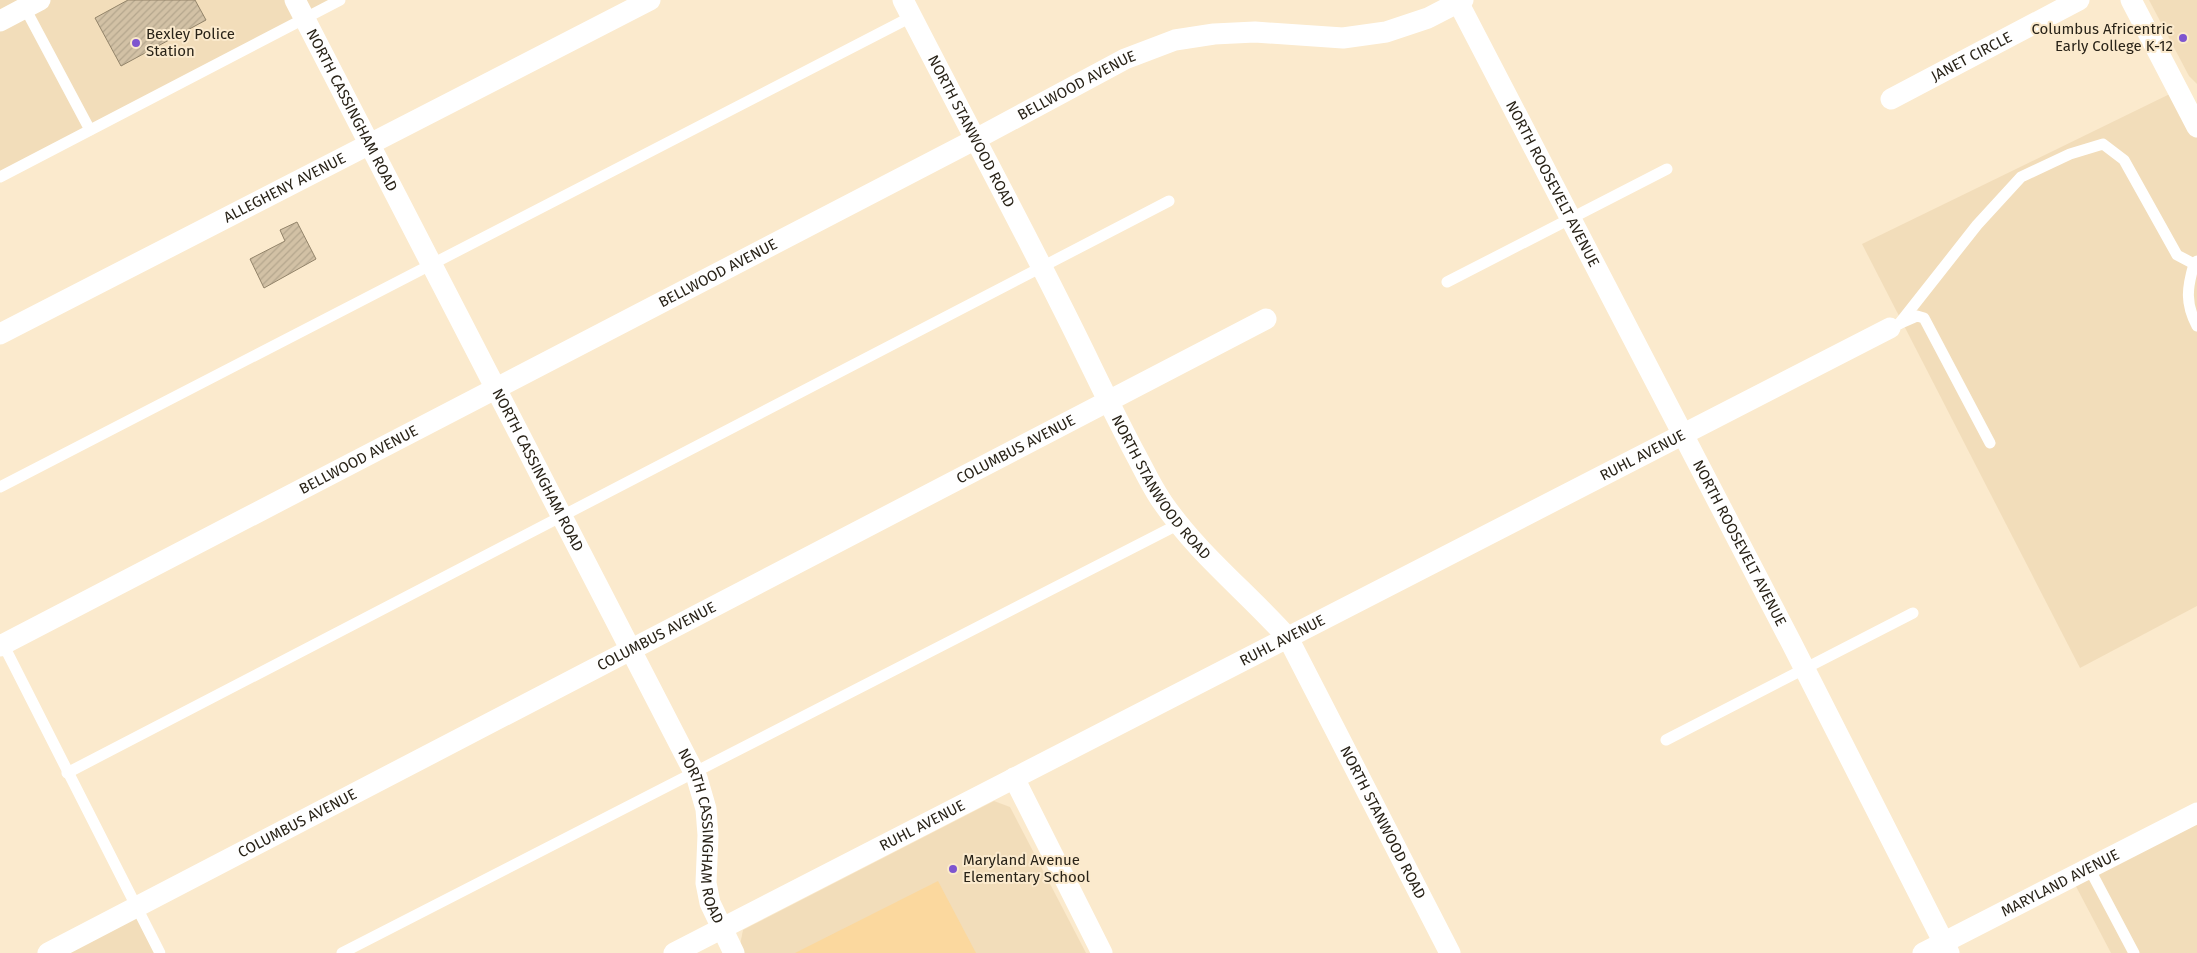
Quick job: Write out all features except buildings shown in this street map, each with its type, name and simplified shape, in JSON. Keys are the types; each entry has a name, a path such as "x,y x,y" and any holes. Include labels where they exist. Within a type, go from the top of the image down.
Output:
{"street":[{"name":"NORTH CASSINGHAM ROAD","path":"295,0 629,650 694,772 706,809 708,835 706,883 710,903 734,953"},
{"name":"ALLEGHENY AVENUE","path":"0,334 650,0"},
{"name":"JANET CIRCLE","path":"1891,99 2079,0"},
{"path":"2131,0 2194,113"},
{"name":"BELLWOOD AVENUE","path":"1,643 495,389 974,140 1125,59 1175,40 1214,34 1255,32 1343,38 1386,32 1428,18 1461,1"},
{"name":"NORTH ROOSEVELT AVENUE","path":"1461,1 1570,219 1804,669 1946,948"},
{"path":"0,21 33,4"},
{"name":"NORTH STANWOOD ROAD","path":"907,8 974,140 1042,266 1094,370 1107,402 1162,502 1201,551 1261,608 1288,638 1450,953"},
{"name":"COLUMBUS AVENUE","path":"48,953 1266,319"},
{"name":"RUHL AVENUE","path":"674,953 1895,326"},
{"path":"1014,778 1102,953"},
{"name":"MARYLAND AVENUE","path":"1923,953 1946,948 2089,868 2197,813"}],"lane":[{"path":"0,177 340,0"},
{"path":"33,4 90,130"},
{"path":"0,487 430,263 907,8"},
{"path":"1895,326 1977,225 2021,177 2070,154 2103,144 2124,160 2176,254 2196,263 2187,288 2190,313 2197,326"},
{"path":"1447,282 1667,169"},
{"path":"68,773 1169,201"},
{"path":"1895,326 1917,316 1924,318 1990,443"},
{"path":"342,953 1179,524"},
{"path":"1666,740 1913,613"},
{"path":"1,643 160,953"},
{"path":"2089,868 2134,953"}],"shaded area":[{"path":"0,0 346,0 0,177"},
{"name":"Columbus Africentric Early College K-12","path":"2149,0 2197,0 2197,84 2189,76"},
{"path":"2180,89 2197,123 2197,606 2080,668 1862,244"},
{"name":"Maryland Avenue Elementary School","path":"994,801 1010,807 1086,953 744,953 740,945 743,930"},
{"path":"2197,808 2197,953 2111,953 2070,875"},
{"path":"938,881 976,953 795,953"},
{"path":"141,905 166,953 47,953"}],"place":[{"name":"Columbus Africentric Early College K-12","path":"2183,38"},
{"name":"Bexley Police Station","path":"136,43"},
{"name":"Maryland Avenue Elementary School","path":"953,869"}]}
